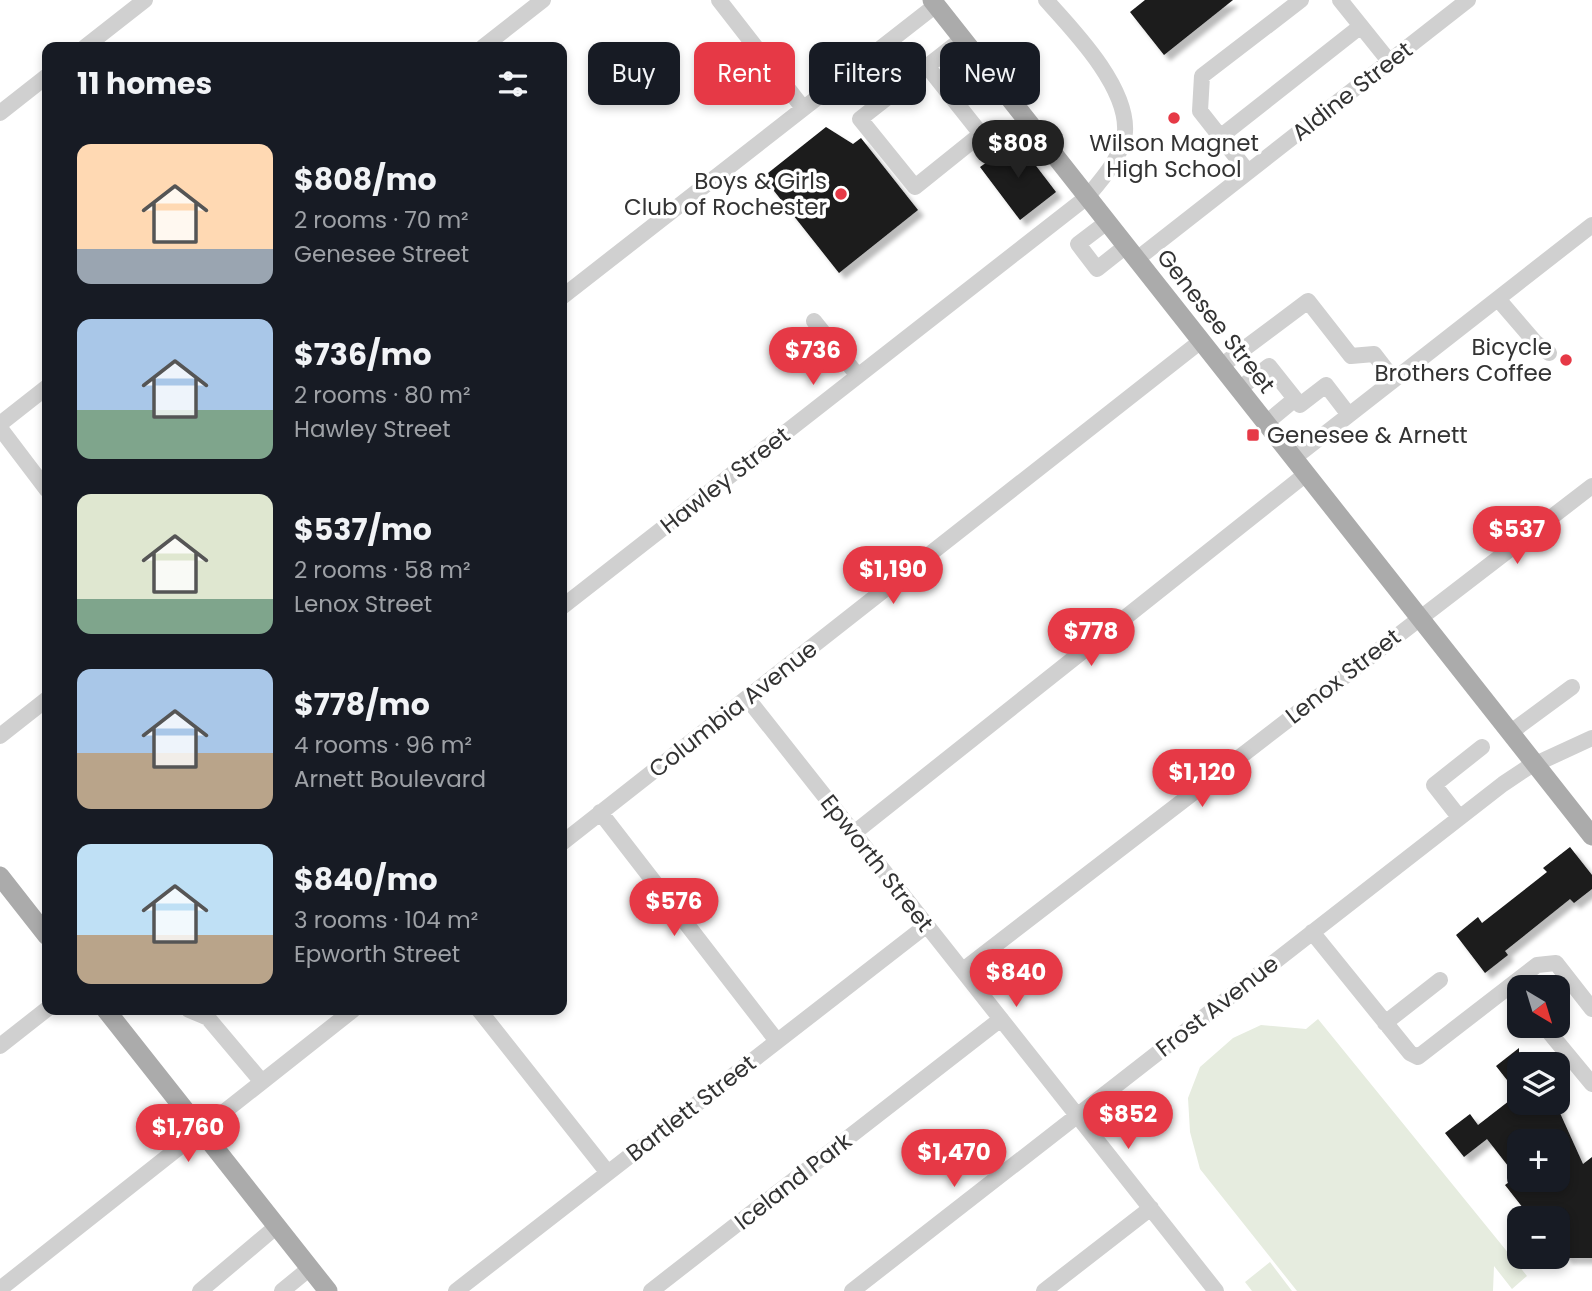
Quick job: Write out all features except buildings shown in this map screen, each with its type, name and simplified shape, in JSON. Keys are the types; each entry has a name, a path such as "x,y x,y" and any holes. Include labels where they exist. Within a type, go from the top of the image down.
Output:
{"main road":[{"name":"Genesee Street","path":"934,1 1592,836"},
{"path":"0,876 42,930"},
{"path":"110,1015 328,1291"}],"street":[{"path":"91,42 145,0"},
{"path":"489,42 543,0"},
{"path":"719,0 803,108"},
{"name":"Hawley Street","path":"567,603 1087,197 1116,159 1125,132 1122,109 1118,91 1046,0"},
{"path":"1248,172 1200,111 1202,76 1301,0"},
{"path":"1340,0 1389,61"},
{"path":"567,293 803,108 934,1"},
{"name":"Aldine Street","path":"1107,222 1078,244 1097,269 1132,253 1248,172 1464,1"},
{"path":"1220,137 1361,26"},
{"path":"927,66 981,134 915,187 860,119 962,38"},
{"path":"0,113 42,80"},
{"path":"1294,458 1592,225"},
{"path":"1498,299 1535,342 1549,353"},
{"path":"1220,366 1308,301 1351,356 1374,354 1394,380"},
{"path":"814,321 858,376"},
{"name":"Columbia Avenue","path":"567,839 1201,341"},
{"path":"1239,389 1269,366 1300,405 1326,385 1349,415"},
{"path":"42,391 0,426 42,483"},
{"path":"1266,423 1296,399"},
{"path":"854,833 1306,474"},
{"name":"Lenox Street","path":"962,970 1592,486"},
{"path":"1511,732 1572,687"},
{"name":"Epworth Street","path":"747,698 1216,1291"},
{"path":"0,736 42,703"},
{"name":"Frost Avenue","path":"852,1291 1510,778 1592,737"},
{"path":"1460,817 1434,785 1482,747"},
{"path":"600,812 777,1041"},
{"name":"Bartlett Street","path":"456,1291 927,925"},
{"path":"1312,932 1410,1053 1418,1057 1507,996"},
{"path":"1529,975 1538,965 1556,963 1565,975"},
{"path":"1385,1023 1440,980"},
{"path":"1570,981 1592,1009"},
{"path":"0,1046 42,1013"},
{"path":"201,1015 208,1018 262,1082"},
{"path":"0,1289 347,1015"},
{"path":"483,1015 608,1173"},
{"name":"Iceland Park","path":"651,1291 1001,1018"},
{"path":"1554,1038 1592,1084"},
{"path":"1044,1291 1151,1208"},
{"path":"200,1291 277,1226"},
{"path":"282,1291 310,1268"}],"shaded area":[{"path":"1318,1019 1507,1251 1507,1269 1521,1269 1527,1276 1512,1289 1494,1266 1493,1291 1297,1291 1200,1169 1190,1132 1188,1098 1200,1067 1233,1038 1261,1025 1306,1029"},
{"path":"1270,1262 1292,1291 1252,1291 1245,1282"}],"place":[{"name":"Wilson Magnet High School","path":"1174,118"},
{"name":"Boys & Girls Club of Rochester","path":"841,194"},
{"name":"Bicycle Brothers Coffee","path":"1566,360"},
{"name":"Genesee & Arnett","path":"1253,435"}]}
